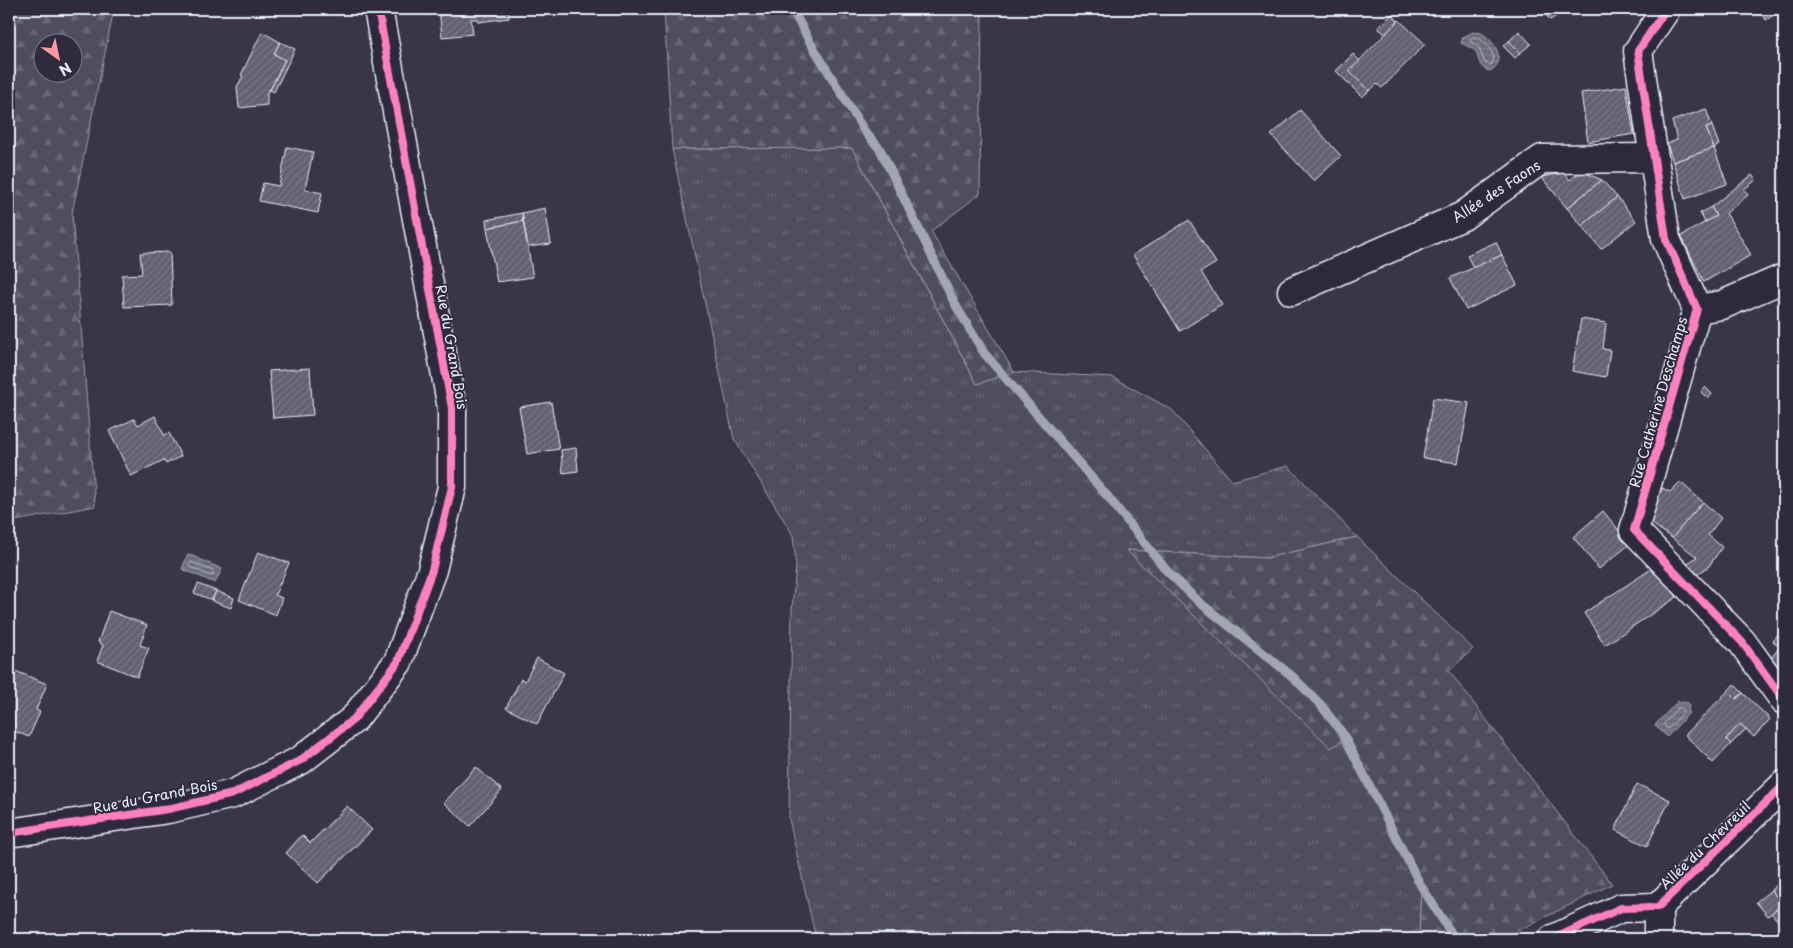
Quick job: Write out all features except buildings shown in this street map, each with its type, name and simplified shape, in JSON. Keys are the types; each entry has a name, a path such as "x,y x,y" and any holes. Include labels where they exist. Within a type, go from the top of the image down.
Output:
{"street":[{"name":"Rue du Grand Bois","path":"9,833 168,810 233,794 301,760 354,719 398,662 432,570 452,487 452,408 378,9"},
{"name":"Rue Catherine Deschamps","path":"1666,9 1638,51 1666,239 1697,309 1634,530 1742,642 1784,700"},
{"name":"Allée des Faons","path":"1292,290 1463,216 1542,159 1654,158"},
{"path":"1697,309 1722,305 1784,278"},
{"name":"Allée du Chevreuil","path":"1553,939 1621,908 1658,907 1784,786"},
{"name":"Allée du Chevreuil","path":"1658,907 1658,939"}],"green space":[{"path":"9,9 114,9 72,213 95,506 9,522"},
{"path":"664,9 979,9 982,13 980,194 931,231 1014,372 977,384 852,148 672,149"},
{"path":"852,148 977,384 1014,372 1112,377 1172,410 1232,481 1288,466 1357,537 1266,558 1127,550 1343,734 1421,886 1419,939 816,939 789,819 792,609 796,565 793,535 734,439 672,149"},
{"path":"1357,537 1473,649 1449,671 1612,884 1501,939 1419,939 1421,886 1346,739 1331,748 1126,550 1266,558"}],"water":[{"path":"1473,32 1486,36 1497,51 1498,62 1490,71 1481,66 1475,50 1461,43 1463,37"},
{"path":"188,554 222,569 215,583 182,569"},
{"path":"1678,701 1680,703 1688,703 1688,711 1690,712 1667,737 1655,725"}],"waterway":[{"path":"792,9 865,132 880,149 955,304 984,353 1109,498 1167,571 1199,602 1292,676 1320,704 1343,734 1421,886 1455,939"}],"cycle path":[{"path":"9,833 168,809 233,794 301,760 354,719 398,662 432,570 452,487 452,408 378,9"},
{"path":"1666,9 1638,51 1666,239 1697,309 1634,530 1742,642 1784,700"},
{"path":"1553,939 1621,908 1658,907 1784,785"}]}
